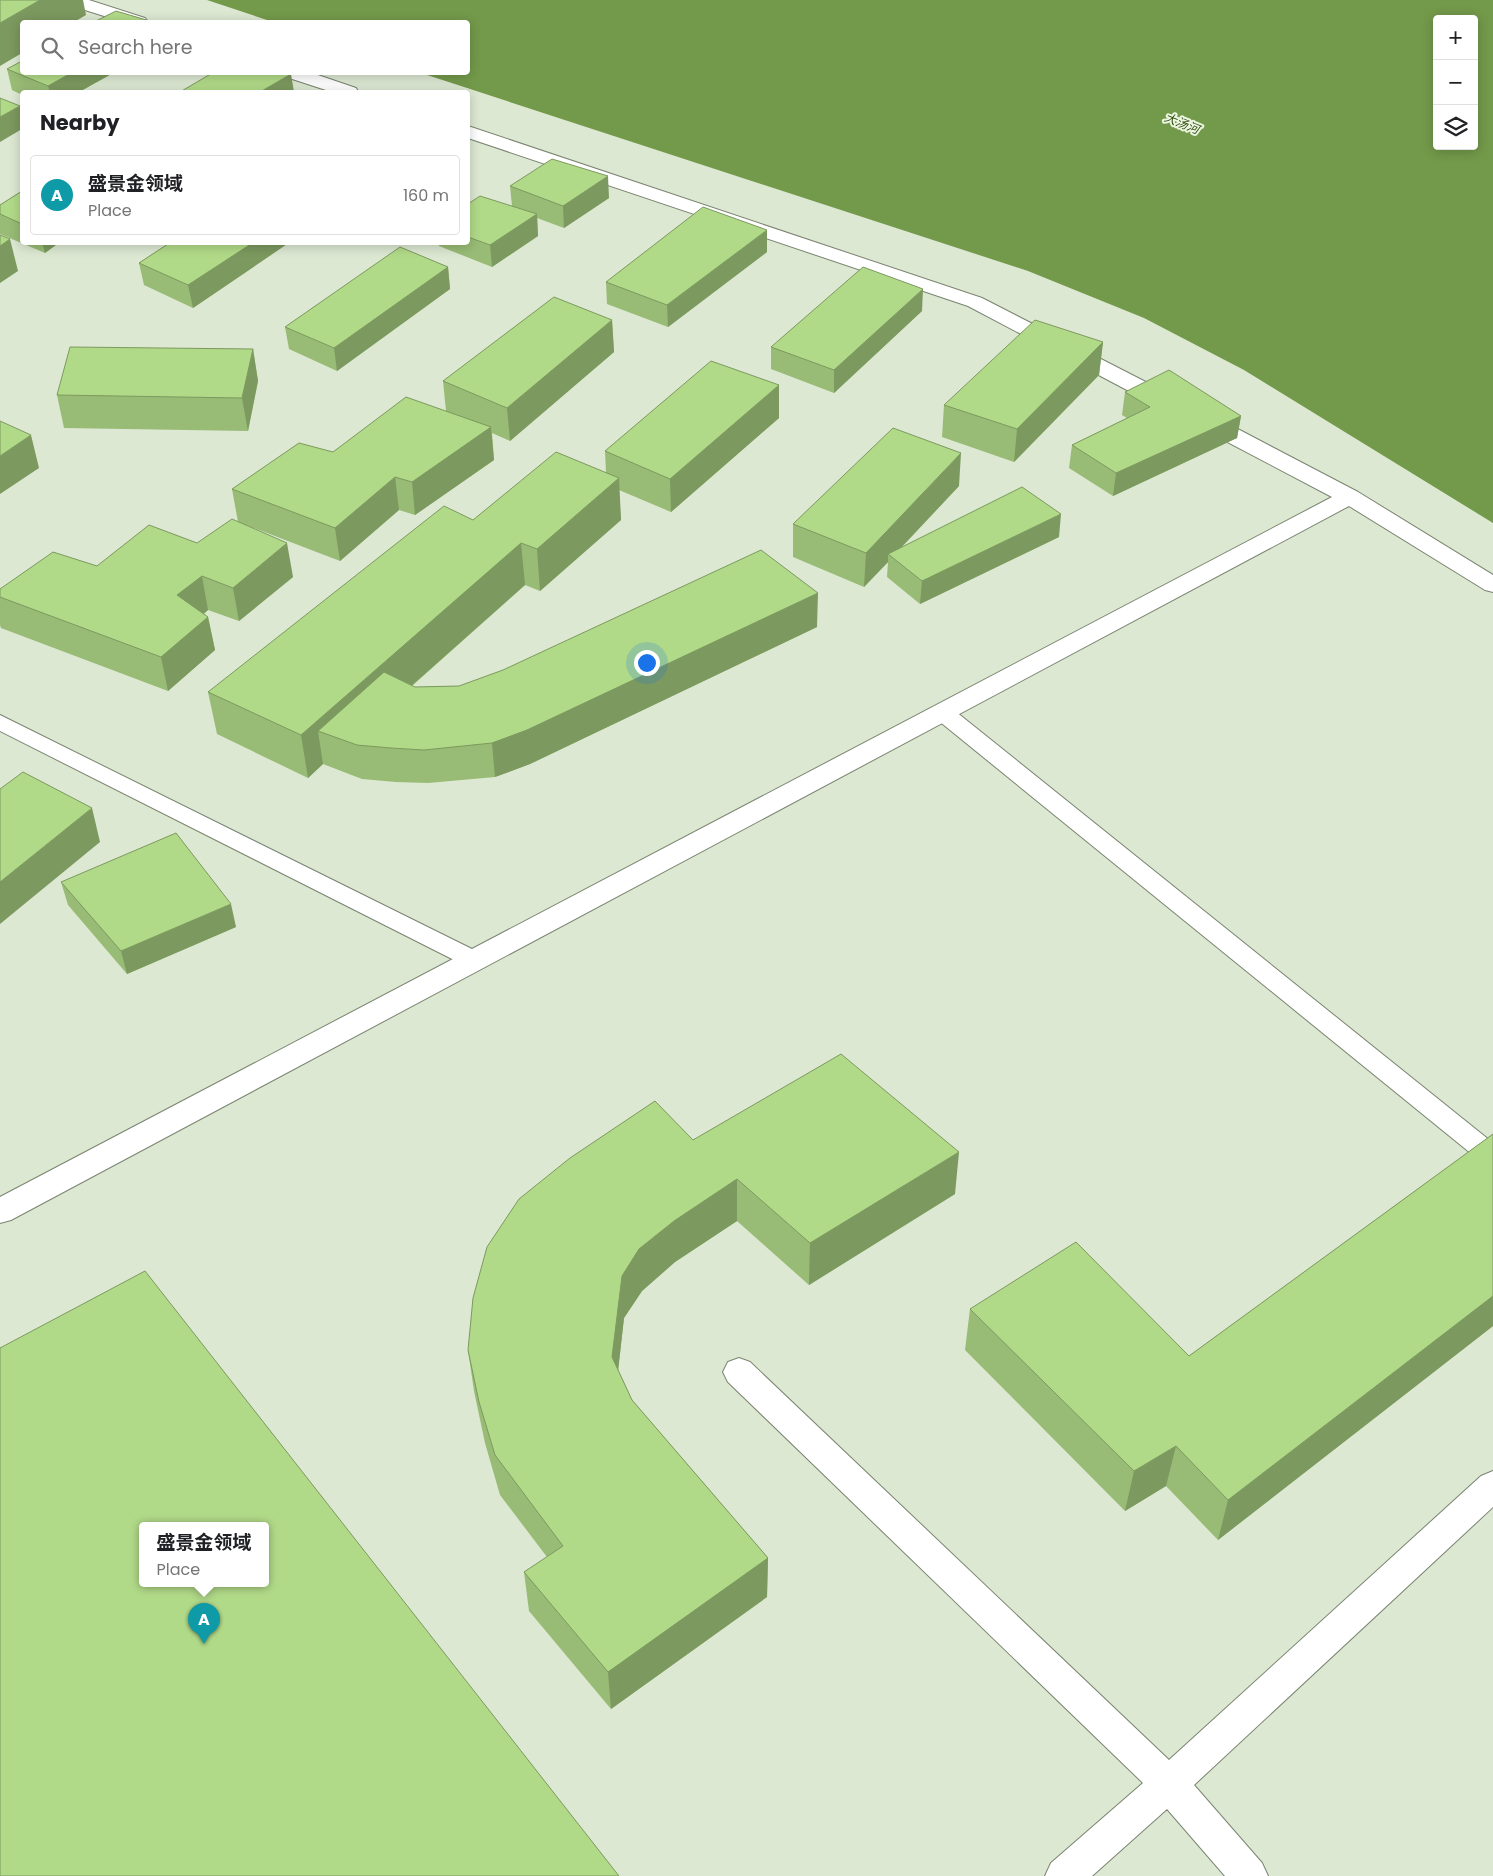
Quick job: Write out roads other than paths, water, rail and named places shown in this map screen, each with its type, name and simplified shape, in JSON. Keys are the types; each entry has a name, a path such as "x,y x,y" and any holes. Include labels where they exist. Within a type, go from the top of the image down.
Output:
{"street":[{"path":"72,0 133,20"},
{"path":"298,75 342,90"},
{"path":"470,133 975,302 1350,497 1493,584"},
{"path":"0,1211 472,959 1350,497"},
{"path":"739,1372 1169,1784 1249,1876"},
{"path":"1064,1876 1169,1784 1493,1486"}],"lane":[{"path":"942,712 1493,1157"},
{"path":"0,722 472,959"}],"water":[{"name":"大汤河","path":"207,0 1493,0 1493,523 1244,370 1144,318 1028,271 427,75 470,75 470,20 267,20"}],"place":[{"name":"盛景金领域","path":"204,1644"}]}
